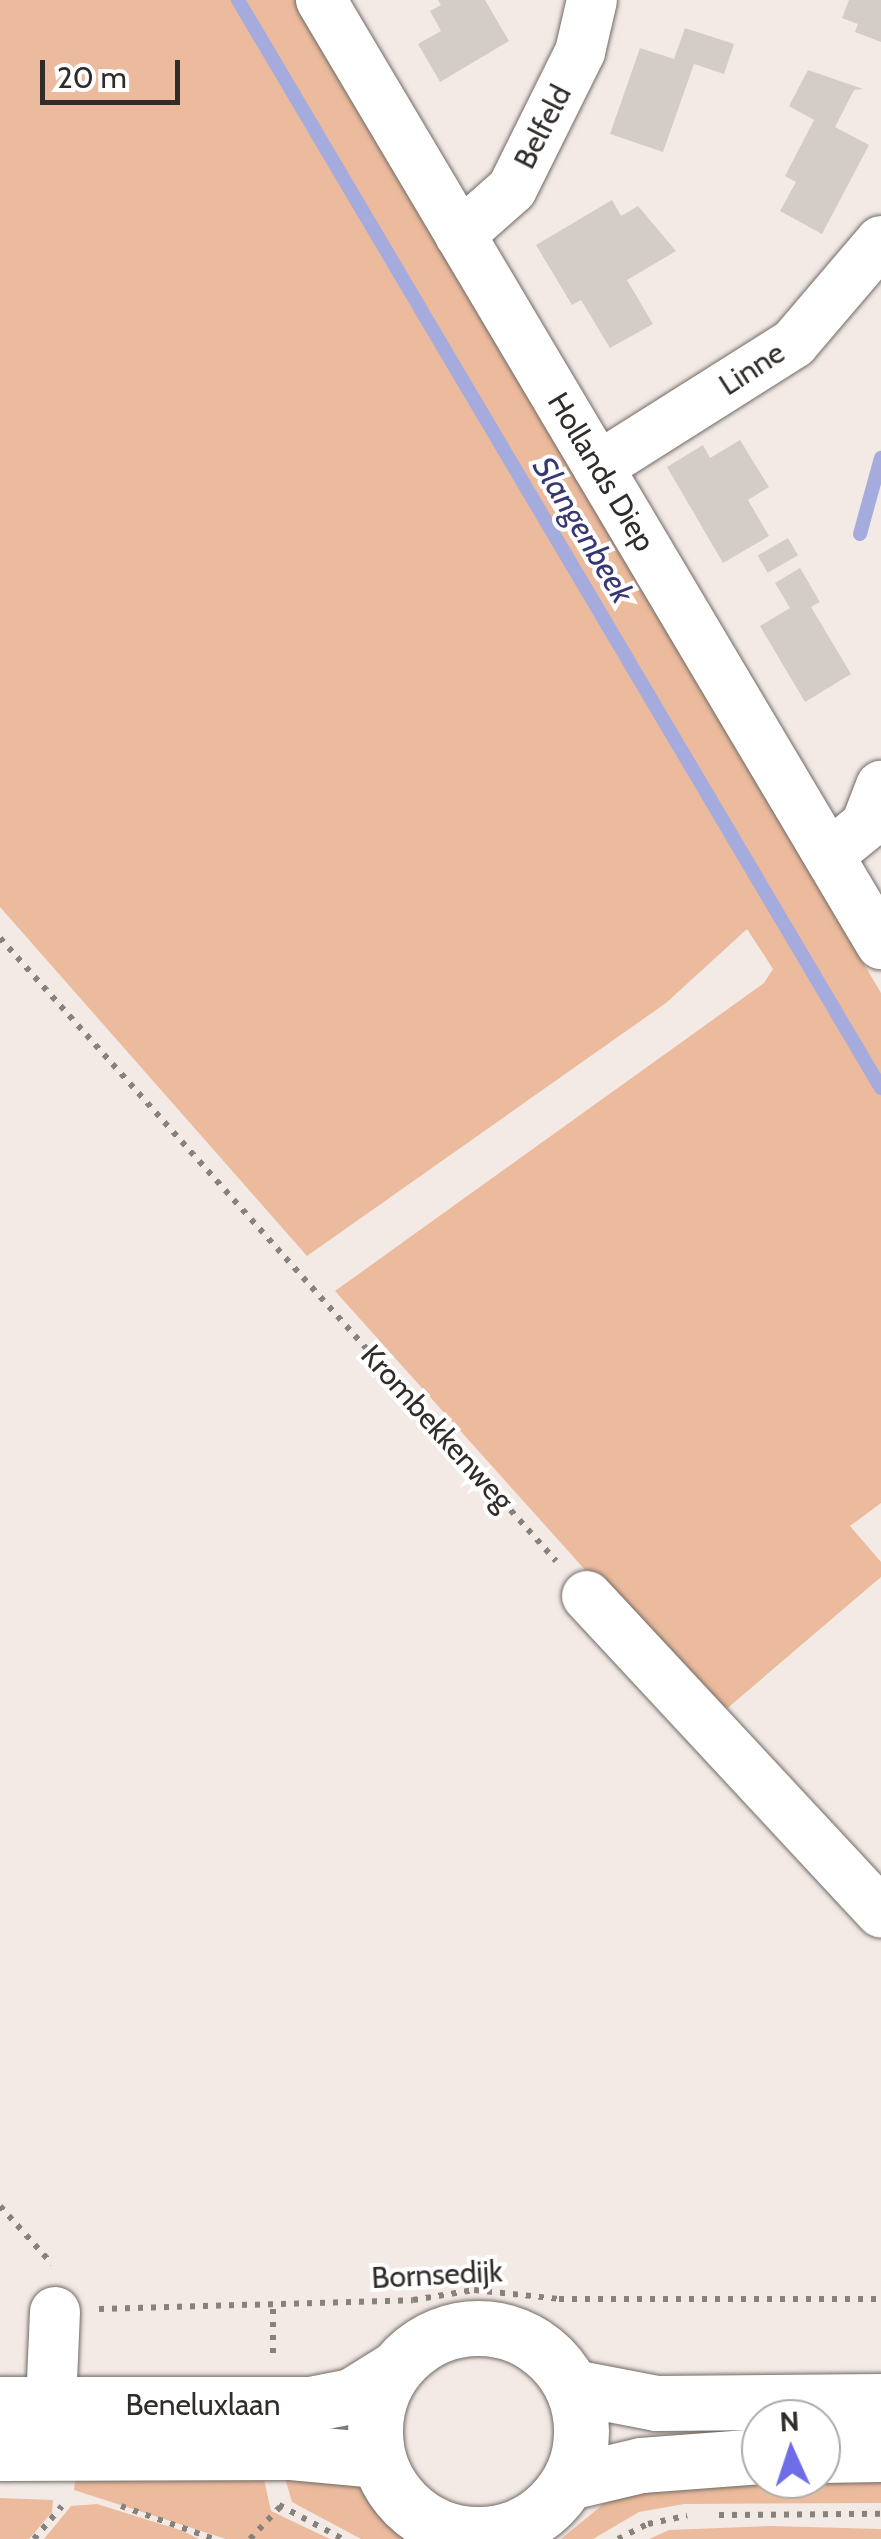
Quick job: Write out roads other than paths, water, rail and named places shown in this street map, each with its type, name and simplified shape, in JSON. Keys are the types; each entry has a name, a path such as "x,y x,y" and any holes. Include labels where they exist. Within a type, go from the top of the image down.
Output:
{"street":[{"name":"Hollands Diep","path":"321,0 881,944"},
{"name":"Belfeld","path":"460,235 512,189 580,52 592,0"},
{"name":"Linne","path":"598,466 794,343 881,241"},
{"path":"829,856 866,824 881,786"},
{"path":"587,1596 881,1912"},
{"path":"55,2312 25,2404 74,2452"},
{"path":"490,2328 539,2347 573,2387 580,2451 569,2482 544,2511 510,2535 447,2535 404,2504 378,2460 376,2412 396,2368 438,2336 490,2328"},
{"name":"Beneluxlaan","path":"25,2404 310,2404 351,2396 396,2368"},
{"path":"573,2387 656,2403 881,2401"},
{"name":"Beneluxlaan","path":"0,2453 292,2452 378,2460"},
{"path":"841,2455 881,2454"},
{"path":"569,2482 641,2465 741,2458"}],"waterway":[{"name":"Slangenbeek","path":"238,0 881,1088"},
{"path":"860,534 881,458"}]}
